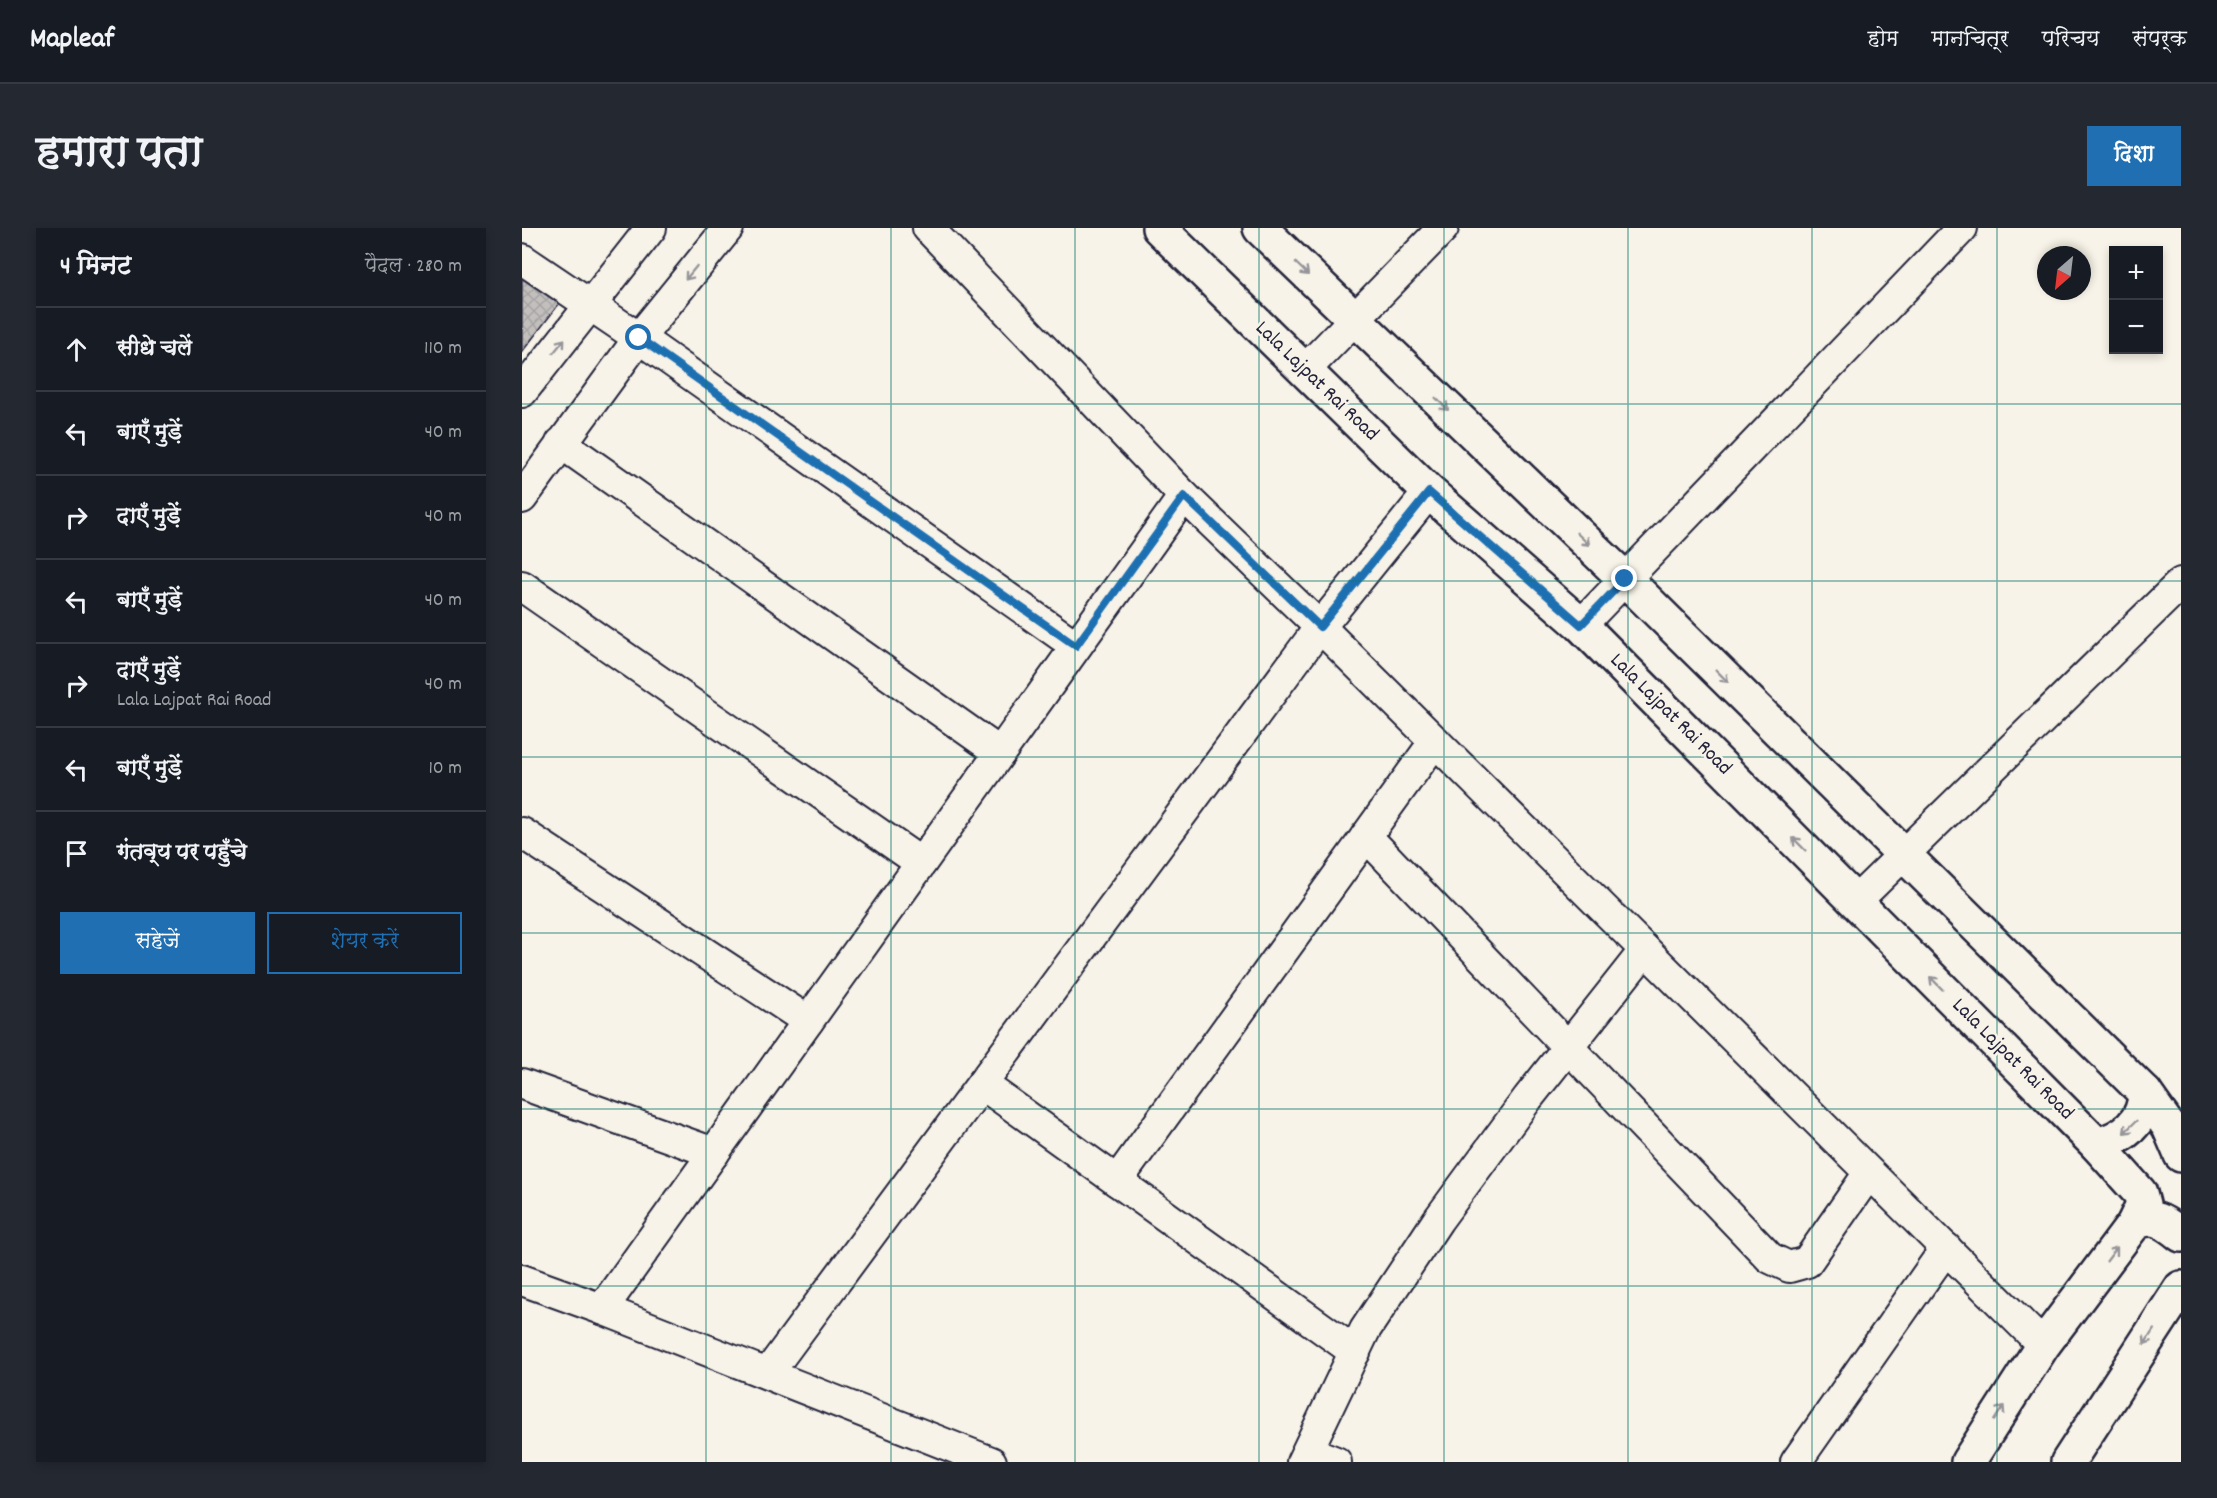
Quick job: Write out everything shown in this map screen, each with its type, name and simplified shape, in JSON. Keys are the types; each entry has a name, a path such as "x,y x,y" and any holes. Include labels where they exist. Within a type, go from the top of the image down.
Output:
{"street":[{"path":"522,392 592,307 651,228"},
{"path":"522,498 639,338 728,228"},
{"path":"928,228 1184,496 1320,627 2043,1345"},
{"name":"Lala Lajpat Rai Road","path":"1160,228 1429,492 1581,625 2097,1145 2140,1193 2143,1204 2133,1225 2043,1345 1968,1462"},
{"path":"1260,228 1625,579 2145,1093 2169,1127 2181,1155"},
{"path":"1305,370 1443,228"},
{"path":"1581,625 1962,228"},
{"path":"522,259 639,338 1076,646"},
{"path":"561,443 1000,753"},
{"path":"768,1373 1320,627 1429,492"},
{"path":"602,1309 1184,496"},
{"path":"1856,901 2181,583"},
{"path":"522,586 921,863"},
{"path":"1117,1181 1435,741"},
{"path":"522,833 808,1021"},
{"path":"1366,836 1770,1258 1789,1268 1807,1262 1869,1173"},
{"path":"1336,1462 1305,1456 1365,1330 1438,1220 1569,1046 1645,950"},
{"path":"522,1084 714,1153"},
{"path":"982,1084 1355,1352"},
{"path":"2097,1145 2112,1141 2140,1117 2145,1108 2145,1093"},
{"path":"2133,1225 2142,1219 2151,1218 2167,1223 2181,1235"},
{"path":"1796,1462 1946,1248"},
{"path":"522,1280 768,1373 991,1462"},
{"path":"2068,1462 2181,1288"}],"building":[{"path":"522,272 559,304 522,352"}],"route":[{"path":"639,338 1076,646 1184,496 1320,627 1429,492 1581,625 1625,579"}]}
